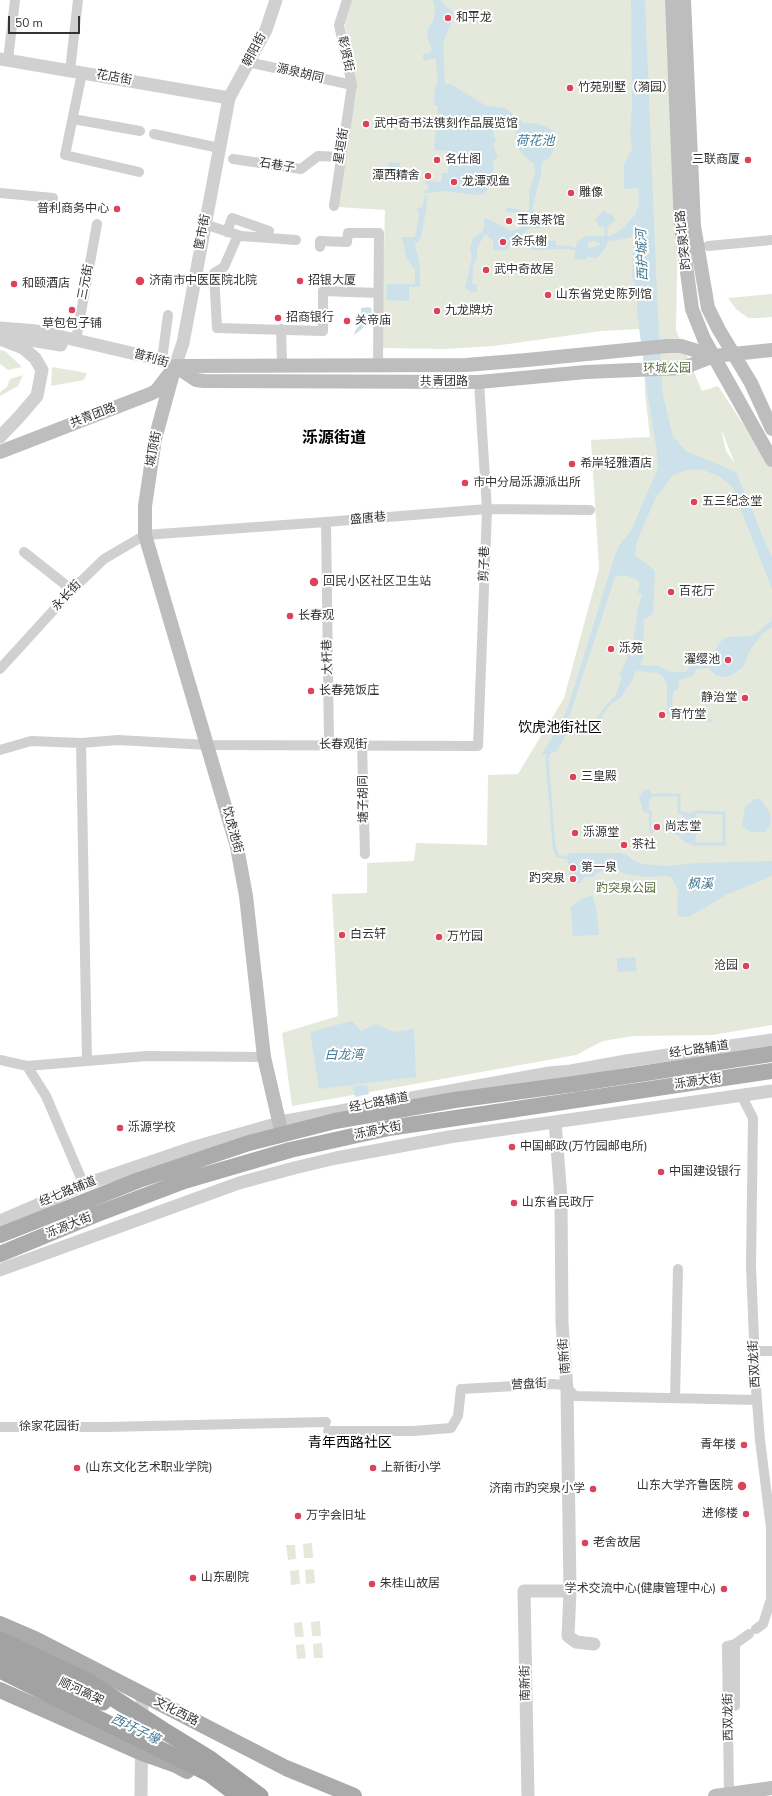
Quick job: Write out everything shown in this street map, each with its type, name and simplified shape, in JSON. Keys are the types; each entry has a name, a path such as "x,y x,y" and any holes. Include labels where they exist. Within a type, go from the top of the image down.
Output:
{"highway":[{"path":"0,1640 87,1681 161,1729"},
{"name":"顺河高架","path":"0,1655 161,1729 210,1759 260,1796"},
{"name":"顺河高架","path":"0,1670 210,1774 239,1796"},
{"path":"0,1680 84,1712"}],"main road":[{"name":"趵突泉北路","path":"672,0 681,228 692,308 704,340 772,460"},
{"name":"趵突泉北路","path":"684,0 694,226 708,308 751,383 772,429"},
{"name":"共青团路","path":"175,366 480,364 667,346 681,346 714,356"},
{"name":"共青团路","path":"175,366 196,380 204,381 479,382 563,374 683,368 714,356 772,350"},
{"name":"共青团路","path":"0,452 150,394 156,391 175,366"},
{"name":"城顶街","path":"145,534 145,506 155,440 175,366"},
{"name":"饮虎池街","path":"145,534 237,847 246,896 264,1057 281,1128"},
{"name":"泺源大街","path":"0,1235 139,1180 249,1143 281,1128 335,1121 455,1100 574,1084 772,1054"},
{"name":"泺源大街","path":"0,1254 97,1214 184,1181 290,1150 389,1128 772,1071"},
{"name":"文化西路","path":"0,1624 35,1639 286,1768 354,1796"},
{"path":"0,1690 142,1753 176,1765 216,1786 228,1796"},
{"path":"715,1796 735,1795 772,1788"}],"street":[{"path":"4,59 15,0"},
{"path":"78,0 73,119 65,155 139,172"},
{"name":"朝阳街","path":"228,98 266,30 276,0"},
{"name":"彰贤街","path":"347,0 339,25 352,86"},
{"name":"花店街","path":"4,59 228,98"},
{"name":"源泉胡同","path":"248,62 352,86"},
{"name":"星垣街","path":"334,206 340,157 352,86"},
{"name":"筐市街","path":"175,366 183,344 228,98"},
{"path":"73,119 140,131"},
{"path":"154,134 219,148"},
{"name":"石巷子","path":"232,159 301,169 318,156 340,157"},
{"path":"0,193 52,198"},
{"path":"227,232 232,218 269,231"},
{"name":"三元街","path":"76,340 97,224"},
{"path":"204,224 238,235 296,240"},
{"path":"320,247 320,241 347,242 348,233 379,233 378,365"},
{"path":"238,235 224,267 214,273 217,328 323,331 323,291 378,292"},
{"path":"708,246 772,240"},
{"path":"162,360 168,315"},
{"name":"普利街","path":"0,328 36,331 162,360 175,366"},
{"path":"281,329 282,365"},
{"path":"0,337 23,348 35,358 42,370 37,396 20,417 0,437"},
{"name":"普利街","path":"0,337 39,341 175,366"},
{"name":"剪子巷","path":"478,746 487,509 479,382"},
{"name":"盛唐巷","path":"145,534 326,522 487,509 590,510"},
{"name":"大杆巷","path":"326,522 329,744"},
{"name":"永长街","path":"0,669 72,590 104,559 145,534"},
{"path":"24,552 72,590"},
{"name":"长春观街","path":"0,750 31,741 81,743 118,740 208,745 362,744 478,746"},
{"path":"81,743 87,1061"},
{"name":"塘子胡同","path":"362,744 365,854"},
{"name":"经七路辅道","path":"0,1221 84,1185 195,1147 549,1073 571,1071 626,1061 772,1040"},
{"path":"0,1060 27,1066 147,1056 264,1057"},
{"path":"27,1066 46,1096 84,1185"},
{"path":"0,1270 231,1186 279,1171 336,1158 434,1140 772,1091"},
{"name":"西双龙街","path":"735,1795 735,1644 763,1624 771,1600 771,1528 760,1440 754,1351 751,1266 753,1118 741,1095"},
{"name":"南新街","path":"555,1122 561,1198 562,1323 567,1390 570,1591 568,1636 576,1642 594,1644"},
{"path":"675,1398 678,1270"},
{"path":"754,1351 772,1351"},
{"name":"营盘街","path":"327,1427 413,1431 451,1428 458,1416 461,1389 553,1384 564,1385 567,1390 575,1396 757,1400"},
{"name":"徐家花园街","path":"0,1427 327,1427"},
{"name":"南新街","path":"528,1796 524,1591 570,1591"},
{"path":"141,1796 142,1694"}],"green space":[{"name":"趵突泉公园","path":"352,0 631,0 632,28 638,0 682,0 676,330 702,391 718,386 772,468 772,558 757,520 772,565 772,1025 713,1035 633,1036 603,1041 576,1055 292,1106 282,1033 338,1016 332,894 367,893 367,863 414,861 416,843 487,845 488,775 518,774 564,698 599,569 591,440 650,437 645,393 640,257 643,197 632,29 632,106 639,203 634,216 634,256 632,277 637,293 639,329 601,331 494,346 445,349 380,348 379,301 384,249 385,210 338,207 349,127 356,95 354,70 349,57 344,18","holes":["721,429 734,461 726,451"]},
{"path":"772,294 772,317 748,318 736,309 728,298"},
{"path":"0,350 5,351 22,367 8,370 0,364"},
{"path":"52,367 87,373 84,380 51,386"},
{"path":"23,375 18,386 0,396 0,392 7,387 10,379"},
{"path":"312,1543 313,1558 304,1558 303,1544"},
{"path":"286,1545 295,1545 296,1559 288,1560"},
{"path":"314,1569 315,1583 306,1584 305,1570"},
{"path":"299,1570 300,1584 291,1585 290,1571"},
{"path":"320,1621 321,1636 312,1636 311,1622"},
{"path":"302,1622 304,1637 295,1637 294,1623"},
{"path":"322,1643 323,1658 314,1658 313,1644"},
{"path":"304,1644 306,1658 297,1659 296,1645"}],"water":[{"name":"荷花池","path":"433,0 441,0 453,13 452,21 443,44 445,84 451,84 481,103 489,106 505,108 524,123 535,123 546,126 555,133 553,151 550,157 543,162 541,166 541,174 532,210 538,214 543,224 540,228 528,229 519,238 518,245 509,245 508,249 505,249 505,251 493,250 493,240 485,234 477,248 477,259 474,262 472,283 477,285 477,291 471,292 465,288 472,258 470,248 473,238 483,231 484,218 491,220 510,231 518,229 524,225 526,216 525,214 506,212 505,208 513,208 526,212 529,210 529,191 535,174 534,164 522,154 517,146 516,126 513,120 500,116 495,120 493,132 496,142 493,144 498,158 493,160 494,180 492,185 483,194 477,195 446,191 426,193 427,205 421,238 415,245 420,267 420,287 409,287 409,301 386,300 387,284 415,284 415,270 406,257 402,237 415,237 419,215 416,209 422,207 426,194 423,191 429,190 428,185 425,184 425,182 441,182 442,173 448,173 450,151 434,150 438,106 434,105 435,85 438,84 436,59 429,59 425,61 423,58 423,54 430,53 432,49 428,40 427,31 434,19 435,9"},
{"name":"西护城河","path":"631,0 645,0 658,319 663,396 673,436 686,451 736,472 772,557 772,589 732,487 719,476 700,469 688,470 673,475 655,499 637,541 635,555 655,571 653,614 644,620 643,659 640,665 659,666 671,672 686,672 691,664 706,662 711,658 720,642 727,637 753,636 772,620 772,627 762,634 749,652 743,667 733,674 727,677 717,676 708,668 696,669 693,676 679,680 678,689 673,692 672,707 684,710 702,709 702,713 694,717 684,715 673,716 667,714 667,684 664,678 658,673 637,671 634,673 634,677 622,696 608,707 598,723 566,735 556,752 541,755 558,729 568,707 616,552 622,541 630,533 658,468 637,312 637,293 632,277 634,234 632,234 632,237 608,241 606,247 597,258 587,257 585,260 574,259 577,242 586,236 610,236 622,229 634,216 639,203 638,188 624,189 624,164 632,149 630,131 632,106","holes":["593,241 600,243 599,246 588,248 588,243","624,575 636,579 640,584 637,592 642,595 638,609 633,643 629,644 625,654 628,657 619,675 622,676 616,695 605,706 597,719 565,730 615,577"]},
{"path":"389,162 400,163 400,171 388,170"},
{"path":"604,210 607,213 612,214 615,220 606,228 599,226 595,219"},
{"path":"543,237 543,240 556,241 556,245 565,246 565,249 531,250 535,240"},
{"path":"369,307 372,309 371,314 366,315 363,328 354,335 360,324 361,308"},
{"path":"648,789 654,795 650,799 649,809 652,812 651,832 649,831 649,814 643,811 639,797 644,790"},
{"path":"755,799 760,799 770,813 771,824 766,832 751,832 742,826 745,807"},
{"path":"695,812 694,844 686,841 683,837 683,815"},
{"name":"枫溪","path":"570,853 620,853 627,855 635,861 643,864 666,866 698,863 772,861 772,875 726,895 689,917 684,917 677,915 678,890 671,877 646,877 626,874 616,870 604,869 602,872 595,873 595,877 584,877 581,883 571,882 567,855"},
{"path":"592,895 596,907 599,935 573,936 571,907 580,900"},
{"path":"635,957 637,971 617,972 617,958"},
{"name":"白龙湾","path":"352,1021 361,1031 376,1024 394,1032 414,1029 416,1077 319,1089 310,1032"},
{"path":"367,1085 369,1094 355,1097 353,1086"}],"waterway":[{"path":"606,228 606,236"},
{"path":"565,247 576,249"},
{"path":"701,713 710,721"},
{"path":"550,750 547,758 554,846 557,856 567,858"},
{"path":"654,795 679,795 679,812 690,815 695,812"},
{"path":"695,812 724,813 724,844 694,844 695,812"},
{"path":"664,828 677,833 686,841 694,844"},
{"path":"651,832 657,829"}],"place":[{"name":"和平龙","path":"448,18"},
{"name":"竹苑别墅（漪园）","path":"570,88"},
{"name":"武中奇书法镌刻作品展览馆","path":"366,124"},
{"name":"名仕阁","path":"437,160"},
{"name":"三联商厦","path":"748,160"},
{"name":"潭西精舍","path":"428,176"},
{"name":"龙潭观鱼","path":"454,182"},
{"name":"雕像","path":"571,193"},
{"name":"普利商务中心","path":"117,209"},
{"name":"玉泉茶馆","path":"509,221"},
{"name":"余乐榭","path":"503,242"},
{"name":"武中奇故居","path":"486,270"},
{"name":"济南市中医医院北院","path":"140,281"},
{"name":"招银大厦","path":"300,281"},
{"name":"和颐酒店","path":"14,284"},
{"name":"山东省党史陈列馆","path":"548,295"},
{"name":"草包包子铺","path":"72,310"},
{"name":"九龙牌坊","path":"437,311"},
{"name":"招商银行","path":"278,318"},
{"name":"关帝庙","path":"347,321"},
{"name":"希岸轻雅酒店","path":"572,464"},
{"name":"市中分局泺源派出所","path":"465,483"},
{"name":"五三纪念堂","path":"694,502"},
{"name":"回民小区社区卫生站","path":"314,582"},
{"name":"百花厅","path":"671,592"},
{"name":"长春观","path":"290,616"},
{"name":"泺苑","path":"611,649"},
{"name":"濯缨池","path":"728,660"},
{"name":"长春苑饭庄","path":"311,691"},
{"name":"静治堂","path":"745,698"},
{"name":"育竹堂","path":"662,715"},
{"name":"三皇殿","path":"573,777"},
{"name":"尚志堂","path":"657,827"},
{"name":"泺源堂","path":"575,833"},
{"name":"茶社","path":"624,845"},
{"name":"第一泉","path":"573,868"},
{"name":"趵突泉","path":"573,879"},
{"name":"白云轩","path":"342,935"},
{"name":"万竹园","path":"439,937"},
{"name":"沧园","path":"746,966"},
{"name":"泺源学校","path":"120,1128"},
{"name":"中国邮政(万竹园邮电所)","path":"512,1147"},
{"name":"中国建设银行","path":"661,1172"},
{"name":"山东省民政厅","path":"514,1203"},
{"name":"青年楼","path":"744,1445"},
{"name":"(山东文化艺术职业学院)","path":"77,1468"},
{"name":"上新街小学","path":"373,1468"},
{"name":"山东大学齐鲁医院","path":"742,1486"},
{"name":"济南市趵突泉小学","path":"593,1489"},
{"name":"进修楼","path":"746,1514"},
{"name":"万字会旧址","path":"298,1516"},
{"name":"老舍故居","path":"585,1543"},
{"name":"山东剧院","path":"193,1578"},
{"name":"朱桂山故居","path":"372,1584"},
{"name":"学术交流中心(健康管理中心)","path":"724,1589"}],"district":[{"name":"泺源街道","path":"334,439"},
{"name":"饮虎池街社区","path":"560,729"},
{"name":"青年西路社区","path":"350,1444"}],"park label":[{"name":"环城公园","path":"667,369"}],"water label":[{"name":"西圩子壕","path":"135,1730"}]}
